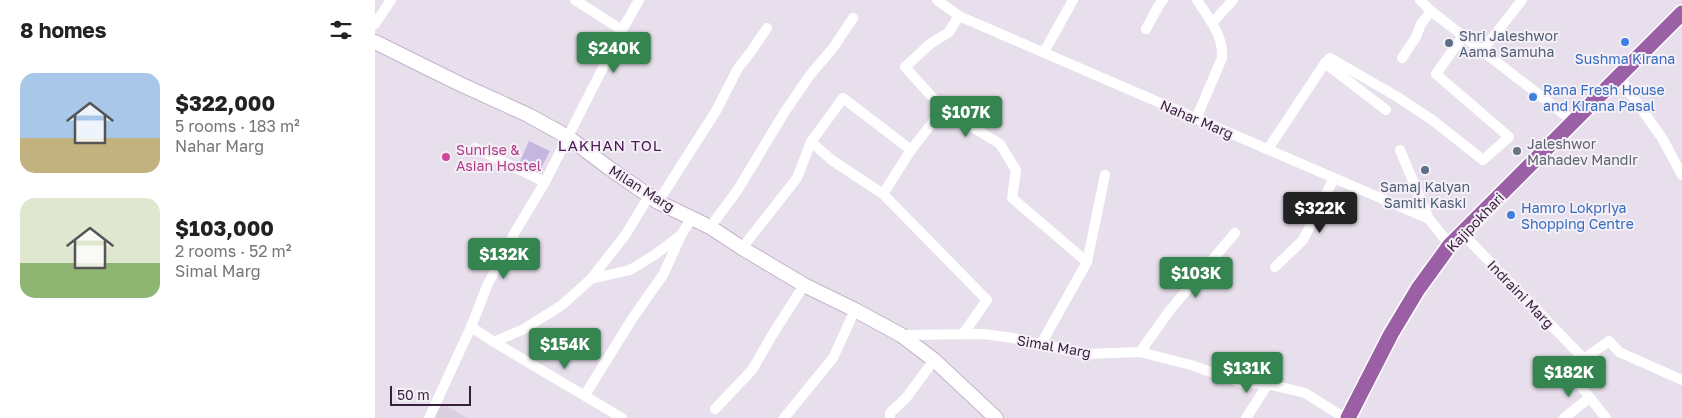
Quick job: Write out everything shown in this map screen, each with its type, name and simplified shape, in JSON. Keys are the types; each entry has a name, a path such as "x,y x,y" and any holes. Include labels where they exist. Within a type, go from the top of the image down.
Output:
{"main road":[{"name":"Kajipokhari","path":"1346,418 1418,288 1450,246 1681,16"},
{"name":"Milan Marg","path":"375,42 460,84 528,114 568,137 654,199 709,227 804,285 901,335 934,360 996,418"}],"street":[{"path":"375,24 391,0"},
{"path":"575,0 621,30"},
{"path":"422,418 431,415 471,327 487,286 515,232 545,182 621,30 639,0"},
{"name":"Nahar Marg","path":"937,0 959,16 1429,219 1450,246"},
{"path":"1044,52 1073,0"},
{"path":"1145,29 1163,0"},
{"path":"1196,118 1222,58 1223,47 1212,23 1197,0"},
{"path":"1212,23 1233,0"},
{"path":"1420,0 1431,11 1574,122"},
{"path":"1482,51 1523,0"},
{"path":"1402,58 1421,24 1431,11"},
{"path":"959,16 949,32 930,44 905,68 943,109 1000,144 1016,170 1012,198 1087,262"},
{"path":"709,227 737,191 784,113 810,75 833,48 853,18"},
{"path":"494,342 524,329 554,309 591,279 684,158 716,111 734,74 767,28"},
{"path":"1268,149 1329,58 1396,96 1431,119 1483,160 1509,136 1436,74 1463,36"},
{"path":"1325,63 1385,110"},
{"path":"1619,77 1662,138 1682,175"},
{"path":"742,248 797,178 811,142 843,98 911,150"},
{"path":"883,194 911,150 943,109"},
{"path":"811,142 833,161 883,194 987,300 963,334"},
{"path":"475,148 545,182"},
{"path":"1399,150 1429,219"},
{"path":"1041,344 1087,262 1105,175"},
{"path":"1275,267 1303,240 1334,178"},
{"path":"585,395 632,319 663,274 681,235 692,218"},
{"path":"1140,352 1170,310 1235,233"},
{"name":"Indraini Marg","path":"1462,233 1583,358"},
{"path":"591,279 630,270 656,254 681,235"},
{"path":"715,409 752,370 804,285"},
{"path":"784,418 833,358 855,310"},
{"path":"471,327 621,418"},
{"name":"Simal Marg","path":"901,335 984,334 1085,354 1140,352 1191,365 1242,383 1268,384 1305,393 1346,418"},
{"path":"1606,418 1569,371 1583,358 1609,341 1619,352 1682,380"},
{"path":"890,418 890,413 906,398 934,360"},
{"path":"1246,418 1268,384"},
{"path":"1564,418 1589,398"}],"shaded area":[{"path":"529,141 550,151 538,174 519,164"},
{"path":"442,403 467,418 434,418"}],"place":[{"name":"Sushma Kirana","path":"1625,42"},
{"name":"Shri Jaleshwor Aama Samuha","path":"1449,43"},
{"name":"Rana Fresh House and Kirana Pasal","path":"1533,97"},
{"name":"Jaleshwor Mahadev Mandir","path":"1517,151"},
{"name":"Sunrise & Asian Hostel","path":"446,157"},
{"name":"Samaj Kalyan Samiti Kaski","path":"1425,170"},
{"name":"Hamro Lokpriya Shopping Centre","path":"1511,215"}],"district":[{"name":"LAKHAN TOL","path":"610,145"}]}
